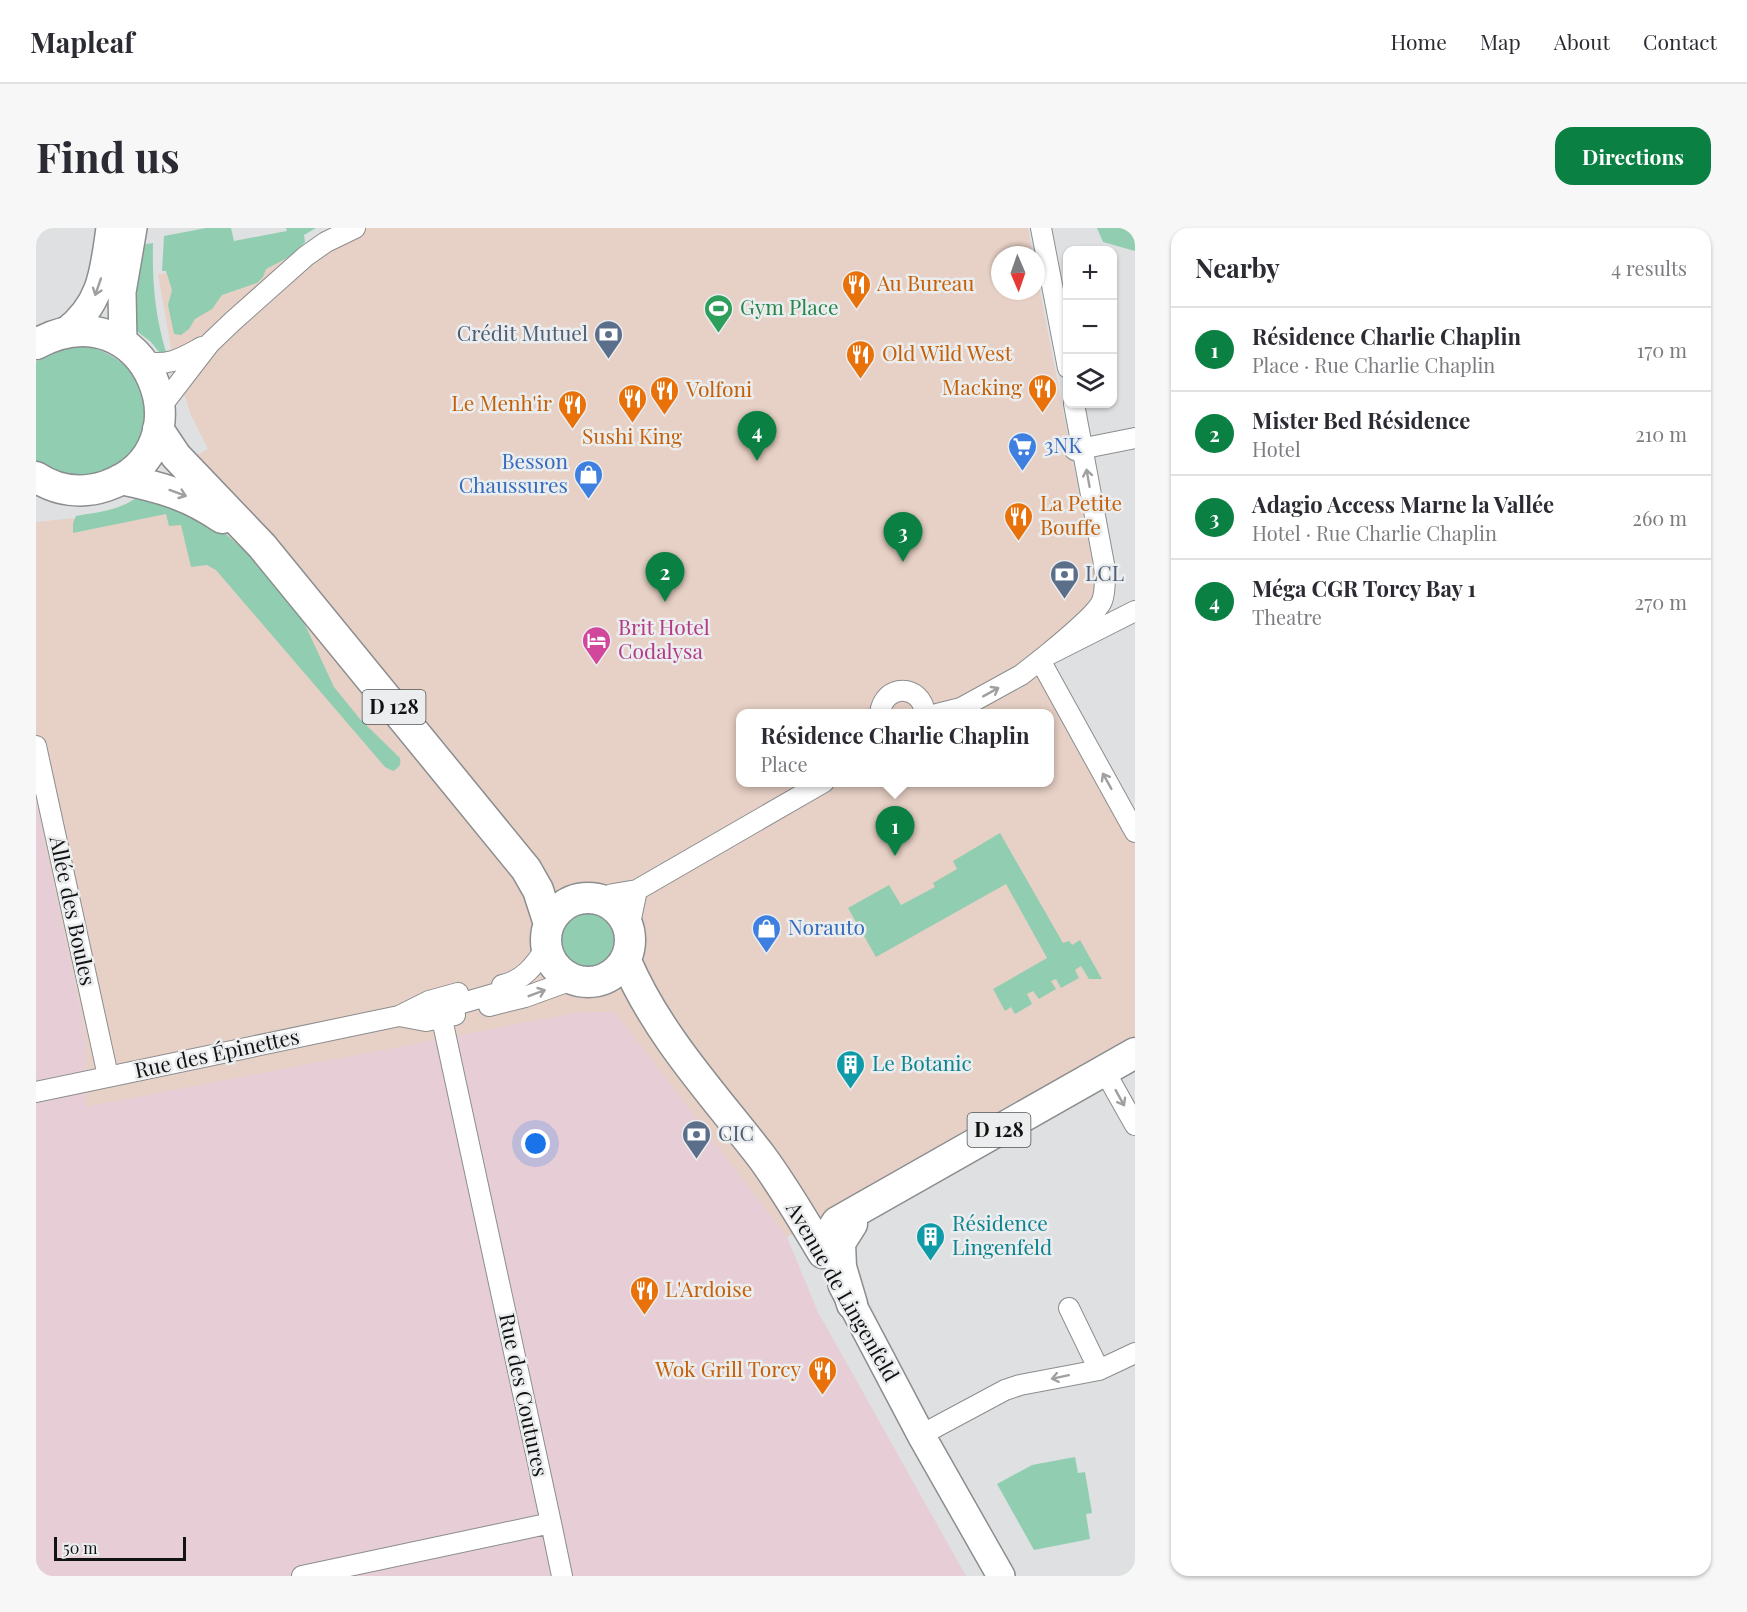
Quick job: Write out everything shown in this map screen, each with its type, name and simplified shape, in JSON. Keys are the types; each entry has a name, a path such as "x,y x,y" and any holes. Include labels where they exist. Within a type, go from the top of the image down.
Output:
{"main road":[{"path":"36,344 65,333 95,332 133,352 155,383 159,418 153,444 145,458 121,479 98,489 80,491 61,489 36,477"},
{"name":"D 128","path":"159,418 176,456 261,546 526,869 538,890 547,936"},
{"name":"D 128","path":"121,479 166,489 188,497 261,546"},
{"name":"D 128","path":"526,869 590,899"},
{"path":"590,899 618,910 629,928 630,950 626,961 620,969 602,981 592,983 572,980 555,967 547,936 561,907 590,899"},
{"name":"Avenue de Lingenfeld","path":"626,961 638,990 659,1022 763,1159 823,1253"},
{"name":"Avenue de Lingenfeld","path":"602,981 659,1022"},
{"name":"D 128","path":"837,1222 1135,1053"},
{"path":"800,1216 863,1207"},
{"path":"852,1304 841,1267 840,1243 863,1207"},
{"path":"800,1216 821,1225 837,1222"},
{"path":"823,1253 827,1238 837,1222"}],"street":[{"path":"159,418 210,343 306,256 326,242 355,228"},
{"path":"1041,228 1065,354"},
{"path":"121,229 122,292 133,352 157,364 175,362 210,343"},
{"path":"65,333 80,321 90,307 121,229"},
{"path":"957,709 1021,675 1077,628 1101,602 1104,564 1079,449 1074,408"},
{"path":"1079,449 1135,438"},
{"path":"1042,659 1135,611"},
{"path":"1042,659 1135,832"},
{"path":"881,709 884,699 895,691 902,690 909,691 920,699 923,709"},
{"name":"Allée des Boules","path":"36,746 108,1076"},
{"path":"590,899 637,890 817,787"},
{"path":"629,928 637,890"},
{"path":"442,1018 445,1008 495,994 514,983 536,963 547,936"},
{"name":"Rue des Épinettes","path":"399,1016 426,1021 442,1018 525,998 572,980"},
{"name":"Rue des Épinettes","path":"36,1092 399,1016 429,1001 514,983"},
{"name":"Rue des Coutures","path":"442,1018 562,1576"},
{"path":"1104,1070 1135,1125"},
{"name":"Avenue de Lingenfeld","path":"823,1253 921,1436 1001,1576"},
{"path":"1069,1308 1099,1370"},
{"path":"921,1436 1005,1390 1099,1370 1135,1353"},
{"path":"302,1576 551,1523"}],"shaded area":[{"path":"341,228 1028,228 1031,246 991,246 991,300 1042,300 1104,622 1031,661 1135,845 1135,1039 787,1237 615,1012 581,1012 86,1107 85,1029 36,802 36,522 155,510 176,472 192,458 208,449 191,415 171,348 158,274 272,261"},
{"path":"36,802 85,1030 86,1107 581,1012 615,1012 787,1237 818,1312 966,1576 36,1576"}],"green space":[{"path":"206,228 231,228 234,241 287,231 286,228 316,228 304,235 305,242 293,255 266,269 263,277 257,283 222,295 212,309 195,319 189,329 181,335 174,334 168,305 172,290 166,271 162,271 164,236"},
{"path":"1097,228 1135,228 1135,251 1103,242"},
{"path":"153,243 155,298 166,352 159,352 151,342 130,326 139,245"},
{"path":"81,346 108,354 128,369 140,389 144,411 142,433 131,452 113,468 88,476 72,478 36,462 36,362 59,349"},
{"path":"141,494 209,519 253,558 300,614 334,687 360,719 400,758 397,768 393,771 385,767 216,570 207,565 191,567 181,525 169,526 166,514 73,533 76,516 119,507"},
{"path":"1000,833 1063,943 1069,941 1072,945 1080,940 1102,979 1089,979 1081,966 1075,970 1079,978 1061,988 1056,979 1051,981 1056,989 1039,999 1033,991 1027,994 1032,1004 1015,1014 1011,1007 1005,1011 993,989 1047,958 1006,884 876,957 848,908 889,885 901,905 935,887 933,883 957,869 953,861"},
{"path":"587,908 605,914 613,922 619,940 613,958 605,966 587,972 569,966 561,958 555,940 561,922 569,914"},
{"path":"1075,1457 1078,1473 1085,1472 1092,1513 1086,1514 1090,1539 1034,1550 997,1484 1032,1465"}],"place":[{"name":"Au Bureau","path":"856,310"},
{"name":"Gym Place","path":"719,334"},
{"name":"Crédit Mutuel","path":"609,360"},
{"name":"Old Wild West","path":"861,380"},
{"name":"Macking","path":"1043,414"},
{"name":"Volfoni","path":"665,416"},
{"name":"Sushi King","path":"632,424"},
{"name":"Le Menh'ir","path":"573,430"},
{"name":"Méga CGR Torcy Bay 1","path":"757,461"},
{"name":"3NK","path":"1023,472"},
{"name":"Besson Chaussures","path":"589,500"},
{"name":"La Petite Bouffe","path":"1019,542"},
{"name":"Adagio Access Marne la Vallée","path":"903,562"},
{"name":"LCL","path":"1064,600"},
{"name":"Mister Bed Résidence","path":"665,602"},
{"name":"Brit Hotel Codalysa","path":"597,666"},
{"name":"Résidence Charlie Chaplin","path":"895,856"},
{"name":"Norauto","path":"767,954"},
{"name":"Le Botanic","path":"851,1090"},
{"name":"CIC","path":"697,1160"},
{"name":"Résidence Lingenfeld","path":"931,1262"},
{"name":"L'Ardoise","path":"644,1316"},
{"name":"Wok Grill Torcy","path":"822,1396"}]}
